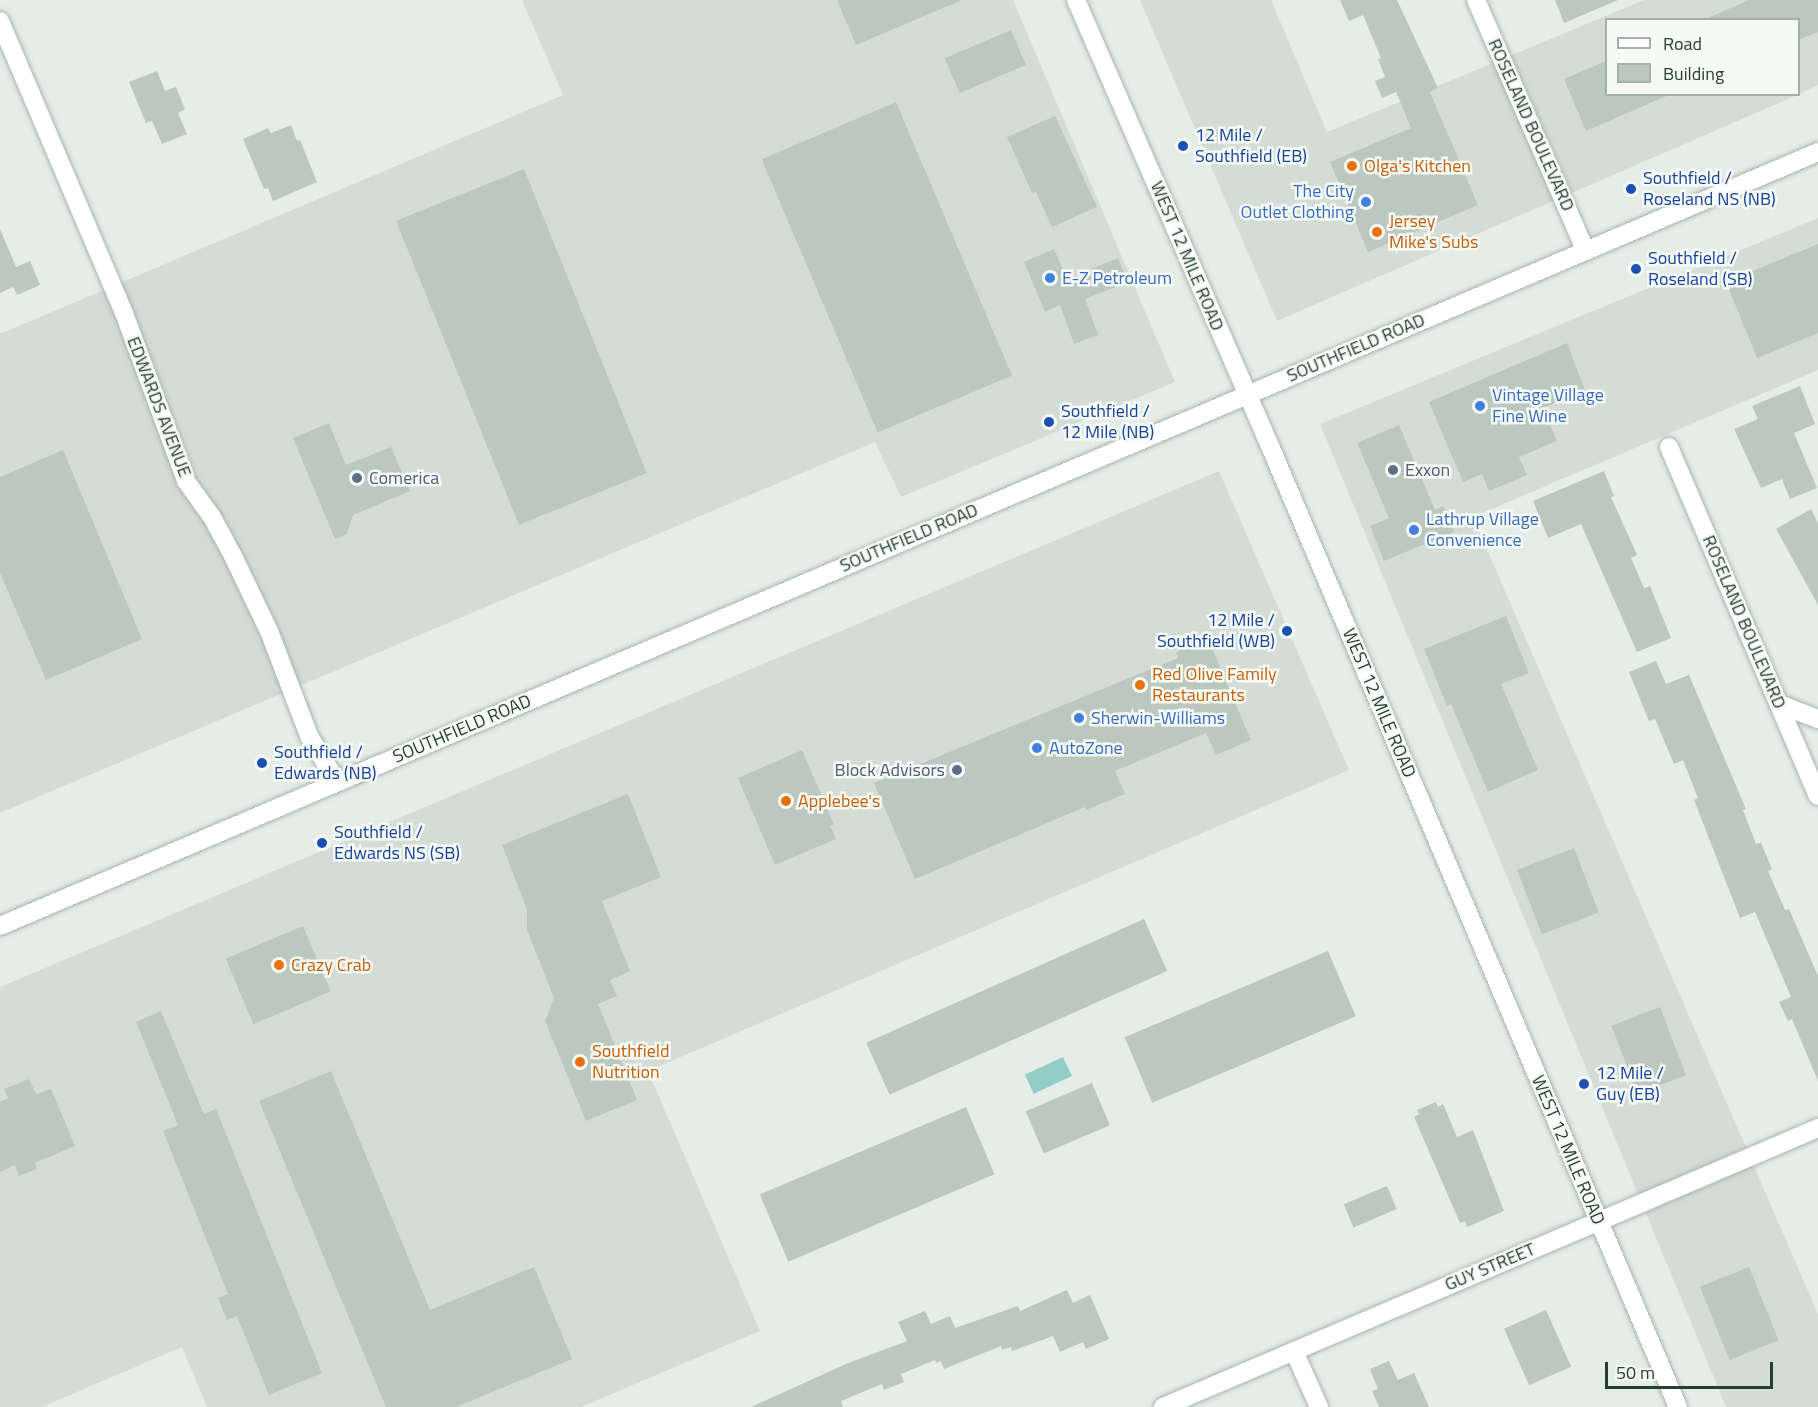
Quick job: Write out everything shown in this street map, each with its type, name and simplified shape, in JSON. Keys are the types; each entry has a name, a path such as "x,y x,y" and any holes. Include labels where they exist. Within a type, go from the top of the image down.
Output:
{"main road":[{"name":"WEST 12 MILE ROAD","path":"1076,0 1247,394 1678,1407"},
{"name":"ROSELAND BOULEVARD","path":"1476,0 1586,249"},
{"name":"EDWARDS AVENUE","path":"0,21 124,313 186,481 212,517 233,556 268,631 309,736 337,782"},
{"name":"SOUTHFIELD ROAD","path":"0,927 1818,152"},
{"name":"ROSELAND BOULEVARD","path":"1669,447 1818,796"},
{"path":"1779,704 1818,718"},
{"name":"GUY STREET","path":"1163,1407 1818,1128"},
{"path":"1294,1351 1318,1407"}],"shaded area":[{"path":"522,0 1013,0 1175,382 901,497 875,442 0,813 0,334 563,95"},
{"path":"1140,0 1271,0 1327,132 1644,0 1818,0 1818,85 1800,94 1800,18 1605,18 1605,96 1795,96 1277,321"},
{"path":"1818,218 1818,370 1473,517 1818,1314 1818,1407 1726,1407 1320,424"},
{"path":"1219,471 1349,770 648,1071 760,1331 581,1407 207,1407 182,1347 42,1407 0,1407 0,987"}],"water":[{"path":"1063,1057 1072,1076 1034,1094 1025,1075"}],"building":[{"path":"837,0 962,0 856,45"},
{"path":"1340,0 1397,0 1438,88 1430,92 1478,205 1368,252 1330,162 1411,128 1396,92 1382,98 1375,81 1385,77 1378,59 1381,58 1363,15 1349,21"},
{"path":"1555,0 1618,0 1564,23"},
{"path":"1749,0 1818,0 1818,32 1800,39 1800,18 1708,18"},
{"path":"1011,30 1026,65 960,93 945,58"},
{"path":"1605,61 1605,96 1666,96 1586,131 1564,79"},
{"path":"157,71 165,91 176,87 185,109 178,113 187,134 162,144 152,121 146,123 129,82"},
{"path":"896,102 1012,375 878,432 762,159"},
{"path":"1055,116 1097,207 1052,227 1036,192 1032,193 1007,137"},
{"path":"291,125 297,141 300,140 317,182 273,201 268,188 264,189 243,139 268,128 271,133"},
{"path":"524,169 647,473 519,525 396,221"},
{"path":"0,229 16,267 30,261 40,285 17,295 13,287 0,293"},
{"path":"1818,244 1818,333 1757,358 1726,282"},
{"path":"1054,249 1067,279 1118,258 1128,282 1085,299 1098,335 1074,344 1060,305 1045,312 1024,262"},
{"path":"1567,343 1585,390 1543,408 1557,441 1519,457 1527,475 1489,491 1482,474 1463,482 1429,402"},
{"path":"1800,386 1815,424 1794,433 1817,488 1790,499 1782,479 1761,488 1734,429 1758,419 1752,406"},
{"name":"Comerica","path":"329,423 346,465 391,447 410,491 353,515 347,534 335,539 293,438"},
{"path":"1399,425 1435,510 1443,506 1454,532 1384,561 1370,526 1389,518 1357,443"},
{"path":"63,450 142,639 46,680 0,573 0,477"},
{"path":"1604,471 1614,496 1611,497 1637,555 1631,558 1644,588 1650,586 1671,638 1637,652 1581,524 1548,538 1533,501"},
{"path":"1811,509 1818,523 1818,605 1776,529"},
{"path":"1506,616 1529,673 1501,684 1538,770 1488,792 1451,704 1447,706 1424,649"},
{"path":"1208,639 1251,740 1216,755 1206,733 1115,771 1125,794 1086,810 1085,807 915,879 874,783 1178,658 1176,652"},
{"path":"1656,661 1666,684 1689,675 1746,809 1743,810 1756,844 1761,843 1772,869 1768,871 1785,910 1789,909 1818,976 1818,1081 1792,1019 1788,1021 1779,1002 1791,997 1755,912 1740,918 1694,800 1698,798 1683,760 1674,764 1655,719 1649,721 1629,672"},
{"name":"Applebee's","path":"802,750 834,824 830,826 836,839 775,865 738,778"},
{"path":"628,794 661,877 602,901 630,971 610,980 617,996 598,1004 637,1100 586,1121 545,1021 554,998 527,930 527,909 502,845"},
{"path":"1574,848 1599,912 1542,934 1517,870"},
{"path":"1144,919 1167,971 889,1095 866,1043"},
{"path":"303,926 331,991 253,1024 226,959"},
{"path":"1328,951 1356,1016 1152,1103 1125,1037"},
{"path":"1660,1007 1686,1075 1638,1094 1611,1026"},
{"path":"161,1011 204,1114 216,1109 322,1373 269,1395 237,1316 227,1320 218,1298 228,1294 163,1131 178,1125 136,1022"},
{"path":"331,1071 430,1310 534,1267 572,1359 456,1407 386,1407 259,1101"},
{"path":"29,1079 36,1094 51,1089 75,1146 35,1163 37,1169 19,1176 15,1165 0,1172 0,1102 8,1098 4,1089"},
{"path":"1092,1083 1110,1125 1044,1153 1026,1111"},
{"path":"1436,1102 1438,1107 1443,1104 1457,1137 1473,1130 1504,1211 1467,1227 1465,1221 1460,1223 1414,1117 1419,1114 1417,1110"},
{"path":"966,1107 995,1174 788,1262 760,1195"},
{"path":"1387,1186 1397,1209 1354,1227 1344,1204"},
{"path":"1749,1267 1779,1340 1729,1360 1700,1287"},
{"path":"1067,1290 1073,1303 1090,1295 1109,1339 1086,1349 1083,1342 1060,1352 1053,1336 1012,1351 1011,1347 1002,1350 1001,1346 944,1369 941,1361 936,1363 935,1360 901,1374 904,1382 884,1390 882,1384 841,1401 843,1407 751,1407 846,1364 907,1341 898,1322 925,1311 931,1324 950,1316 955,1328 1018,1306 1020,1311"},
{"path":"1546,1310 1571,1367 1529,1385 1504,1329"},
{"path":"1389,1361 1398,1380 1414,1373 1429,1407 1379,1407 1372,1391 1378,1389 1370,1369"}],"place":[{"name":"12 Mile / Southfield (EB)","path":"1183,146"},
{"name":"Olga's Kitchen","path":"1352,166"},
{"name":"Southfield / Roseland NS (NB)","path":"1631,189"},
{"name":"The City Outlet Clothing","path":"1366,202"},
{"name":"Jersey Mike's Subs","path":"1377,232"},
{"name":"Southfield / Roseland (SB)","path":"1636,269"},
{"name":"E-Z Petroleum","path":"1050,278"},
{"name":"Vintage Village Fine Wine","path":"1480,406"},
{"name":"Southfield / 12 Mile (NB)","path":"1049,422"},
{"name":"Exxon","path":"1393,470"},
{"name":"Comerica","path":"357,478"},
{"name":"Lathrup Village Convenience","path":"1414,530"},
{"name":"12 Mile / Southfield (WB)","path":"1287,631"},
{"name":"Red Olive Family Restaurants","path":"1140,685"},
{"name":"Sherwin-Williams","path":"1079,718"},
{"name":"AutoZone","path":"1037,748"},
{"name":"Southfield / Edwards (NB)","path":"262,763"},
{"name":"Block Advisors","path":"957,770"},
{"name":"Applebee's","path":"786,801"},
{"name":"Southfield / Edwards NS (SB)","path":"322,843"},
{"name":"Crazy Crab","path":"279,965"},
{"name":"Southfield Nutrition","path":"580,1062"},
{"name":"12 Mile / Guy (EB)","path":"1584,1084"}]}
